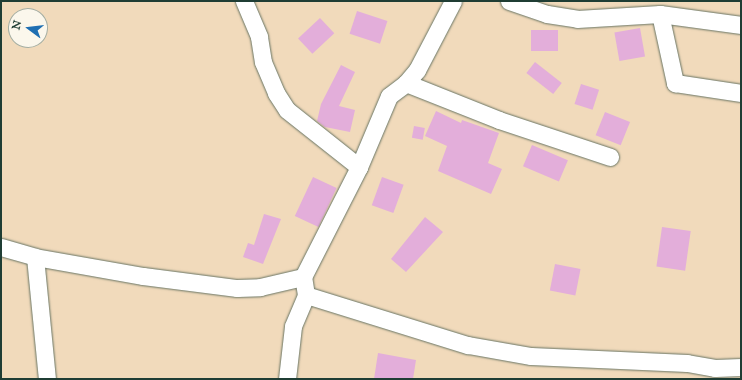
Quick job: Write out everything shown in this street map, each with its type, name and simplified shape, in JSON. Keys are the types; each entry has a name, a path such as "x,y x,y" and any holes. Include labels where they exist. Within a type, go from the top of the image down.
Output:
{"street":[{"path":"244,1 259,37 263,62 276,93 287,110 359,167"},
{"path":"287,379 293,326 306,294 303,277 359,167 389,96 406,83 417,70 453,1"},
{"path":"509,1 547,14 577,19 660,14 741,25"},
{"path":"660,14 675,83 741,93"},
{"path":"406,83 499,120 610,157"},
{"path":"1,247 35,257 143,276 236,288 260,287 303,277"},
{"path":"35,257 47,379"},
{"path":"306,294 468,345 523,355 687,363 715,368 741,367"}],"building":[{"path":"357,11 387,21 380,44 350,34"},
{"path":"320,18 334,33 312,54 298,38"},
{"path":"640,28 645,57 619,61 614,33"},
{"path":"531,30 558,30 558,51 531,51"},
{"path":"535,62 562,83 553,94 526,73"},
{"path":"341,65 355,72 339,106 355,110 350,132 325,127 317,121 321,104"},
{"path":"581,84 599,90 593,110 575,104"},
{"path":"436,111 461,123 462,120 499,133 488,163 502,169 491,194 438,171 447,146 425,136"},
{"path":"605,112 630,122 621,145 596,135"},
{"path":"414,126 425,128 423,140 412,138"},
{"path":"532,145 568,160 559,181 523,166"},
{"path":"313,177 337,188 318,227 295,216"},
{"path":"382,177 404,185 393,213 372,205"},
{"path":"264,214 281,219 263,264 243,257 248,243 254,245"},
{"path":"425,217 443,232 406,272 391,259"},
{"path":"662,227 691,231 685,271 656,267"},
{"path":"555,264 581,269 575,295 550,291"},
{"path":"378,353 416,360 413,379 374,379"}]}
